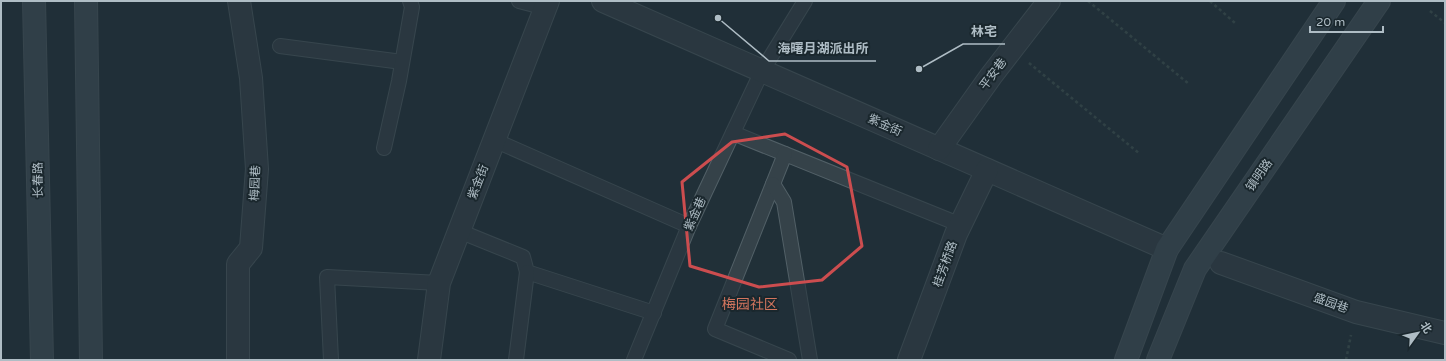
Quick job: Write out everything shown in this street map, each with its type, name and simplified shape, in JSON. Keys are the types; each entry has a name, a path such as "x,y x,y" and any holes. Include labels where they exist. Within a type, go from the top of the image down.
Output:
{"main road":[{"name":"长春路","path":"34,1 42,360"},
{"path":"86,1 91,360"},
{"path":"1126,360 1167,249 1334,1"},
{"name":"镇明路","path":"1158,360 1194,269 1379,1"}],"street":[{"name":"梅园巷","path":"238,360 238,264 251,248 257,169 251,78 239,1"},
{"name":"紫金街","path":"603,1 1167,249"},
{"name":"平安巷","path":"939,149 1049,1"},
{"name":"紫金街","path":"429,360 439,283 547,4"},
{"name":"桂芳桥路","path":"909,360 961,225 987,170"},
{"name":"盛园巷","path":"1221,263 1356,312 1445,333"}],"lane":[{"path":"384,148 412,7 410,1"},
{"path":"519,1 547,4"},
{"name":"紫金巷","path":"634,360 689,226 762,71 805,1"},
{"path":"280,46 402,62"},
{"path":"733,133 961,225"},
{"path":"494,140 689,226"},
{"path":"785,154 715,329 789,360"},
{"path":"773,184 784,202 810,360"},
{"path":"459,231 523,257 527,272 518,359"},
{"path":"527,272 654,313"},
{"path":"330,360 327,278 439,283"}],"path":[{"path":"1088,1 1189,84"},
{"path":"1210,1 1235,23"},
{"path":"1430,11 1445,23"},
{"path":"1012,49 1140,154"}],"highlighted area":[{"path":"785,134 847,167 862,246 822,280 759,287 690,266 682,182 732,142"}],"place":[{"name":"海曙月湖派出所","path":"718,18"},
{"name":"林宅","path":"919,69"}],"district":[{"name":"梅园社区","path":"750,304"}]}
